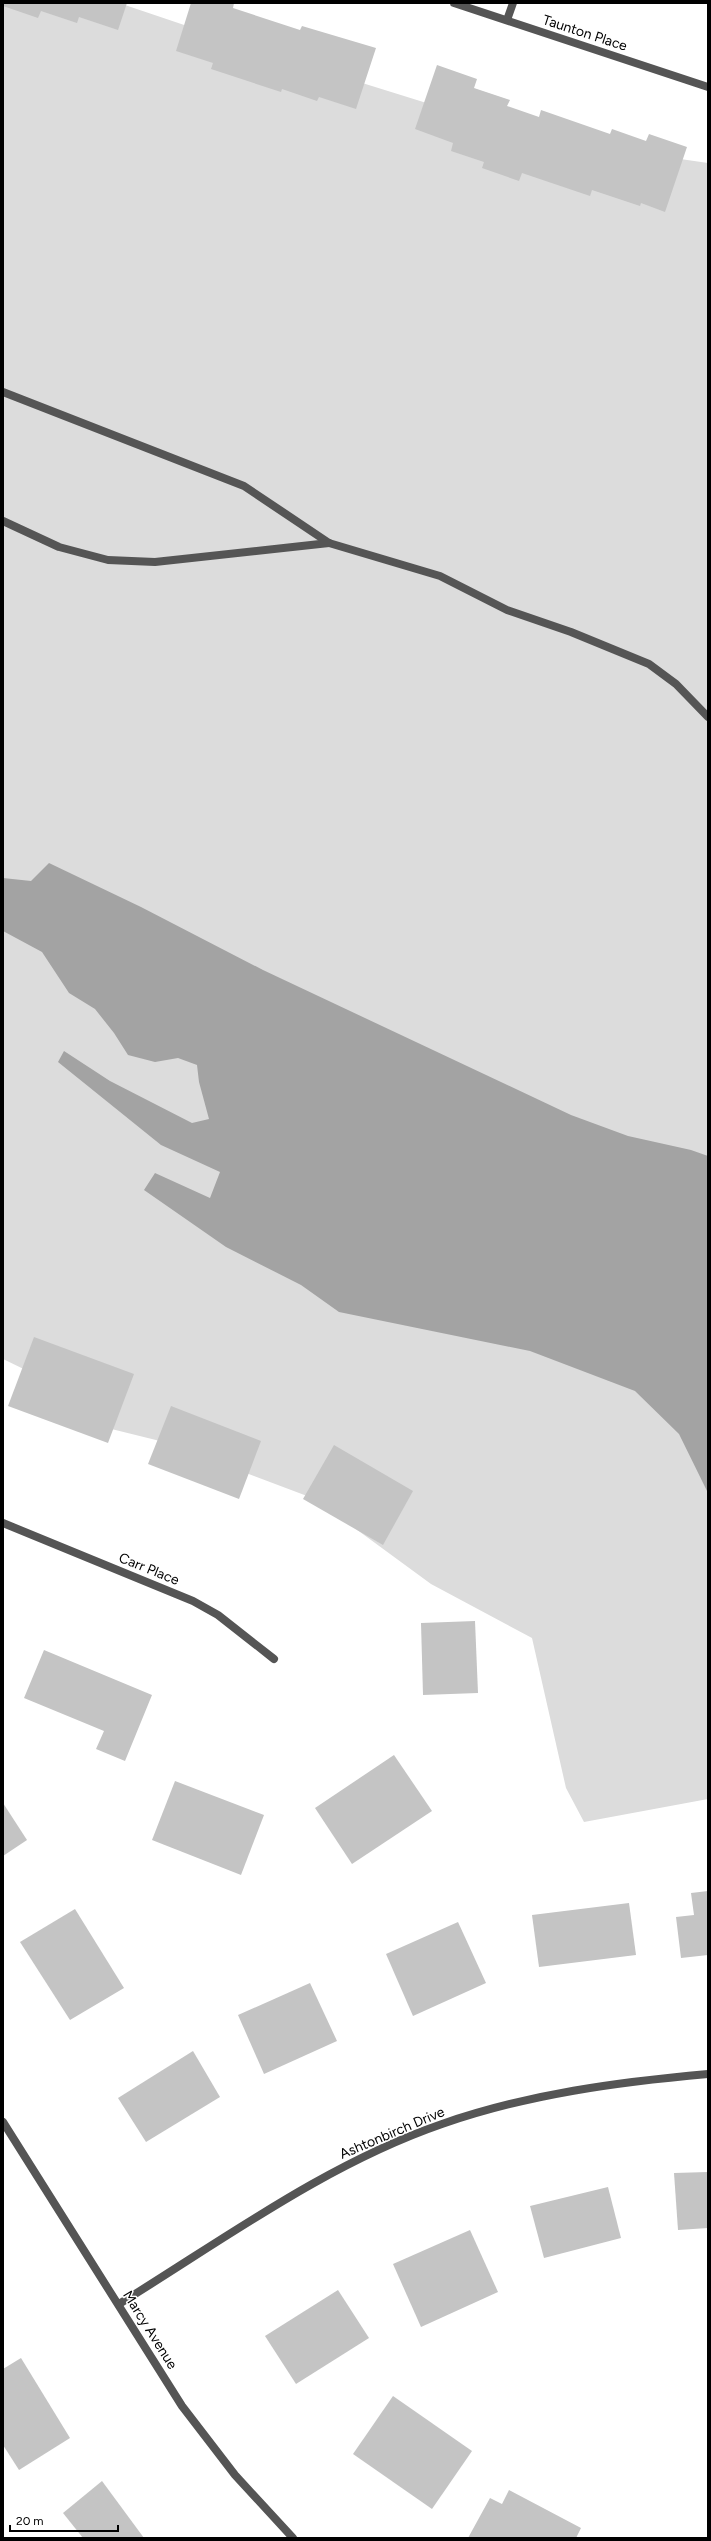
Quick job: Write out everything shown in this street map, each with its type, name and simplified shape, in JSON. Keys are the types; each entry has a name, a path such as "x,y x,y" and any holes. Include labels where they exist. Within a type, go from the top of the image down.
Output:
{"street":[{"name":"Taunton Place","path":"454,3 708,87"},
{"path":"507,20 513,3"},
{"path":"3,392 244,486 329,543 440,576 507,610 571,632 649,664 676,684 708,717"},
{"path":"3,521 59,547 108,560 155,562 329,543"},
{"name":"Carr Place","path":"3,1523 193,1601 218,1615 274,1659"},
{"name":"Ashtonbirch Drive","path":"119,2304 304,2189 372,2153 442,2124 515,2102 629,2081 708,2074"},
{"name":"Marcy Avenue","path":"3,2122 182,2406 235,2475 293,2538"}],"shaded area":[{"path":"3,3 119,3 282,58 542,139 708,163 708,1799 584,1822 566,1788 532,1638 431,1584 315,1499 164,1442 71,1419 36,1375 3,1359"},
{"path":"49,863 141,907 263,970 571,1115 628,1136 691,1150 708,1156 708,1493 679,1434 635,1391 530,1351 339,1312 301,1285 226,1247 144,1190 155,1173 210,1198 220,1172 161,1145 58,1062 64,1051 110,1081 192,1123 209,1119 199,1082 197,1065 178,1058 155,1062 128,1055 114,1033 95,1009 69,993 42,952 3,931 3,878 31,881"}],"building":[{"path":"4,3 127,3 118,30 79,17 77,23 41,11 38,18 3,6"},
{"path":"191,3 234,3 233,8 300,30 302,26 376,48 356,109 319,97 317,101 282,89 281,92 211,69 213,63 176,51"},
{"path":"437,65 477,79 474,88 510,100 507,106 539,117 541,110 610,134 612,129 646,141 649,134 687,147 665,212 641,203 640,206 592,190 590,196 522,173 519,181 482,168 484,162 451,151 453,143 415,129"},
{"path":"34,1337 134,1374 108,1443 8,1406"},
{"path":"171,1406 261,1441 239,1499 148,1464"},
{"path":"334,1445 413,1491 383,1545 303,1499"},
{"path":"475,1621 478,1693 423,1695 421,1623"},
{"path":"44,1650 152,1695 125,1761 96,1749 104,1731 24,1698"},
{"path":"394,1755 432,1811 352,1864 315,1808"},
{"path":"175,1781 264,1815 241,1875 152,1840"},
{"path":"3,1803 27,1840 3,1856"},
{"path":"708,1891 708,1955 681,1958 676,1917 694,1915 691,1893"},
{"path":"629,1903 636,1955 539,1967 532,1915"},
{"path":"75,1909 124,1988 70,2020 20,1942"},
{"path":"458,1922 486,1983 413,2016 386,1954"},
{"path":"310,1983 337,2041 264,2074 238,2015"},
{"path":"193,2051 220,2097 146,2142 118,2098"},
{"path":"708,2172 708,2228 678,2230 674,2173"},
{"path":"608,2187 621,2238 544,2258 530,2206"},
{"path":"470,2230 498,2292 421,2327 393,2264"},
{"path":"338,2290 369,2338 296,2384 265,2336"},
{"path":"21,2358 70,2438 19,2470 3,2445 3,2369"},
{"path":"393,2396 472,2451 432,2509 353,2454"},
{"path":"102,2481 144,2538 83,2538 63,2513"},
{"path":"509,2490 581,2528 576,2538 468,2538 490,2498 502,2504"}]}
